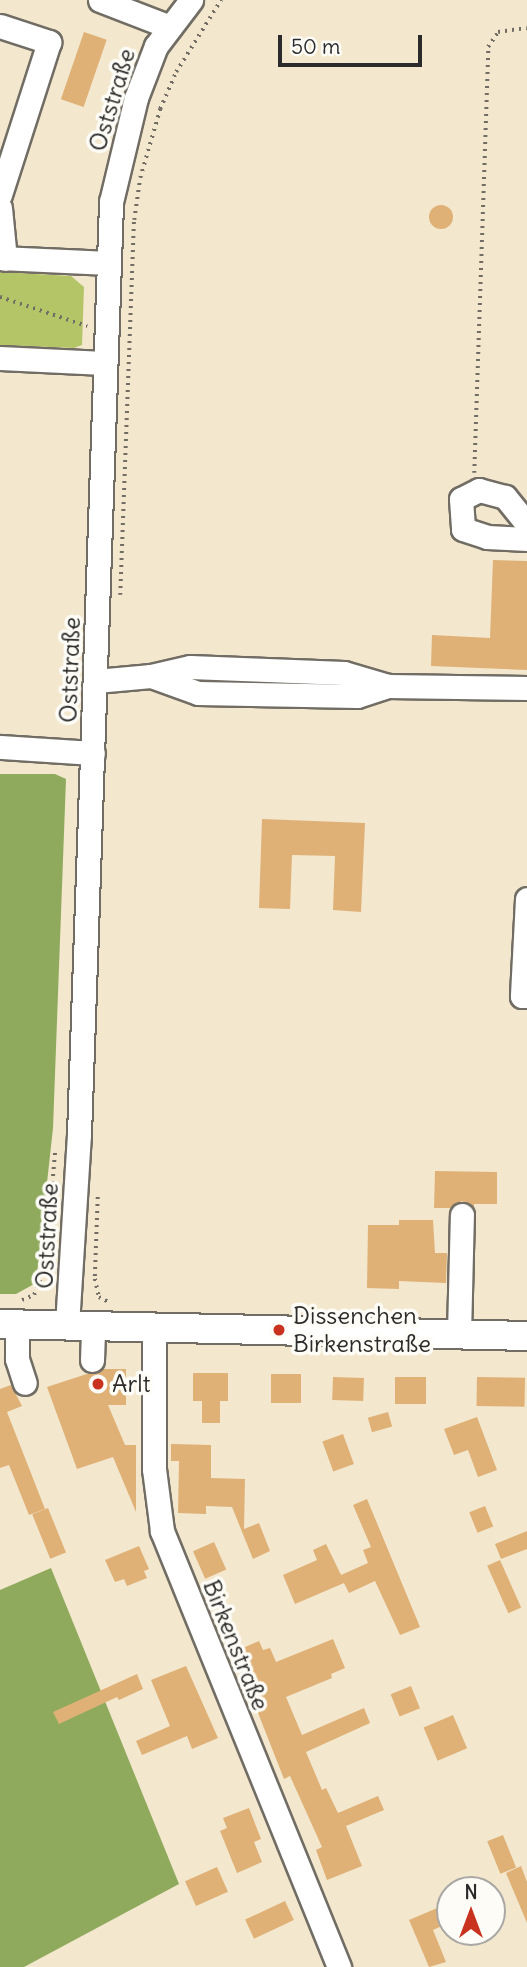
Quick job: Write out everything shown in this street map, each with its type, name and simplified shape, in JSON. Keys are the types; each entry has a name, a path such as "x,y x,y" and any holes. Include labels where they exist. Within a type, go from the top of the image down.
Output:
{"main road":[{"path":"8,1324 527,1335"}],"street":[{"name":"Oststraße","path":"100,0 170,27"},
{"name":"Oststraße","path":"92,1360 80,1326 79,1134 111,202 136,98 156,46 191,0"},
{"path":"0,26 49,42 0,194"},
{"path":"0,208 2,259 109,263"},
{"path":"0,358 104,363"},
{"path":"527,524 505,497 479,490 461,499 463,529 487,537 527,539"},
{"path":"96,681 151,676 190,667 344,673 388,686 527,688"},
{"path":"0,747 93,753"},
{"path":"527,898 522,996 527,996"},
{"path":"459,1334 462,1215"},
{"path":"8,1324 25,1383"},
{"name":"Birkenstraße","path":"154,1327 154,1469 162,1531 340,1967"}],"path":[{"path":"120,596 134,220 140,178 160,109 176,72 221,0"},
{"path":"473,493 488,47 498,32 527,28"},
{"path":"0,297 87,326"}],"green space":[{"path":"0,272 71,276 84,287 82,345 74,348 0,345"},
{"path":"0,774 55,774 66,779 53,1128 36,1283 16,1294 0,1294"},
{"path":"51,1568 179,1884 24,1967 0,1967 0,1590"}],"building":[{"path":"84,32 107,40 84,107 61,99"},
{"path":"441,205 450,208 453,217 450,226 441,229 432,226 429,217 432,208"},
{"path":"493,560 527,561 527,670 431,666 432,635 490,638"},
{"path":"262,819 365,823 361,912 333,910 335,856 292,855 290,909 259,908"},
{"path":"435,1171 497,1172 497,1204 474,1204 474,1208 462,1201 450,1208 434,1208"},
{"path":"399,1220 433,1220 435,1253 447,1253 446,1283 399,1281 399,1289 367,1288 368,1225 399,1225"},
{"path":"102,1369 126,1369 126,1405 108,1405 125,1445 136,1445 136,1512 113,1457 77,1469 47,1387"},
{"path":"193,1373 228,1373 228,1401 220,1401 220,1423 202,1423 202,1401 193,1401"},
{"path":"271,1374 301,1374 301,1403 271,1403"},
{"path":"333,1377 364,1378 363,1401 332,1400"},
{"path":"395,1377 426,1377 426,1404 395,1404"},
{"path":"477,1377 525,1378 524,1407 476,1406"},
{"path":"11,1385 22,1406 7,1412 45,1509 29,1515 9,1465 0,1468 0,1389"},
{"path":"388,1412 392,1426 372,1432 368,1418"},
{"path":"477,1417 497,1470 478,1477 468,1450 454,1455 444,1429"},
{"path":"343,1434 354,1464 333,1472 322,1442"},
{"path":"171,1444 211,1445 211,1478 245,1479 244,1529 259,1523 270,1551 253,1559 232,1507 206,1506 206,1514 178,1513 179,1461 171,1461"},
{"path":"367,1499 420,1627 400,1635 375,1581 349,1593 344,1583 295,1604 283,1575 317,1560 313,1550 326,1544 341,1575 368,1563 363,1550 371,1547 353,1505"},
{"path":"485,1506 493,1526 477,1533 469,1512"},
{"path":"48,1508 66,1553 50,1559 32,1514"},
{"path":"527,1531 527,1549 501,1559 495,1544"},
{"path":"214,1542 226,1569 205,1579 193,1551"},
{"path":"139,1546 149,1569 144,1571 147,1578 127,1586 124,1579 115,1582 105,1560"},
{"path":"500,1560 521,1608 508,1613 487,1566"},
{"path":"333,1639 345,1668 331,1674 332,1678 286,1697 302,1735 364,1708 370,1723 306,1752 322,1790 326,1788 338,1813 378,1796 384,1810 346,1826 362,1866 327,1880 316,1850 322,1847 290,1776 284,1779 234,1652 259,1641 263,1650 270,1648 276,1662"},
{"path":"186,1666 218,1738 192,1749 187,1736 142,1755 136,1741 170,1726 151,1680"},
{"path":"137,1674 143,1689 119,1700 117,1697 59,1724 53,1712"},
{"path":"411,1686 420,1708 400,1716 391,1694"},
{"path":"453,1715 467,1748 438,1761 424,1728"},
{"path":"249,1808 261,1839 254,1842 262,1862 237,1873 220,1831 227,1828 223,1818"},
{"path":"503,1835 516,1867 500,1874 487,1841"},
{"path":"521,1866 527,1882 527,1923 506,1873"},
{"path":"217,1867 228,1892 196,1906 185,1881"},
{"path":"285,1901 294,1920 254,1939 245,1920"},
{"path":"436,1909 436,1929 433,1930 436,1946 440,1946 446,1962 429,1967 409,1920"}],"place":[{"name":"Dissenchen Birkenstraße","path":"279,1330"},
{"name":"Arlt","path":"98,1384"}]}
